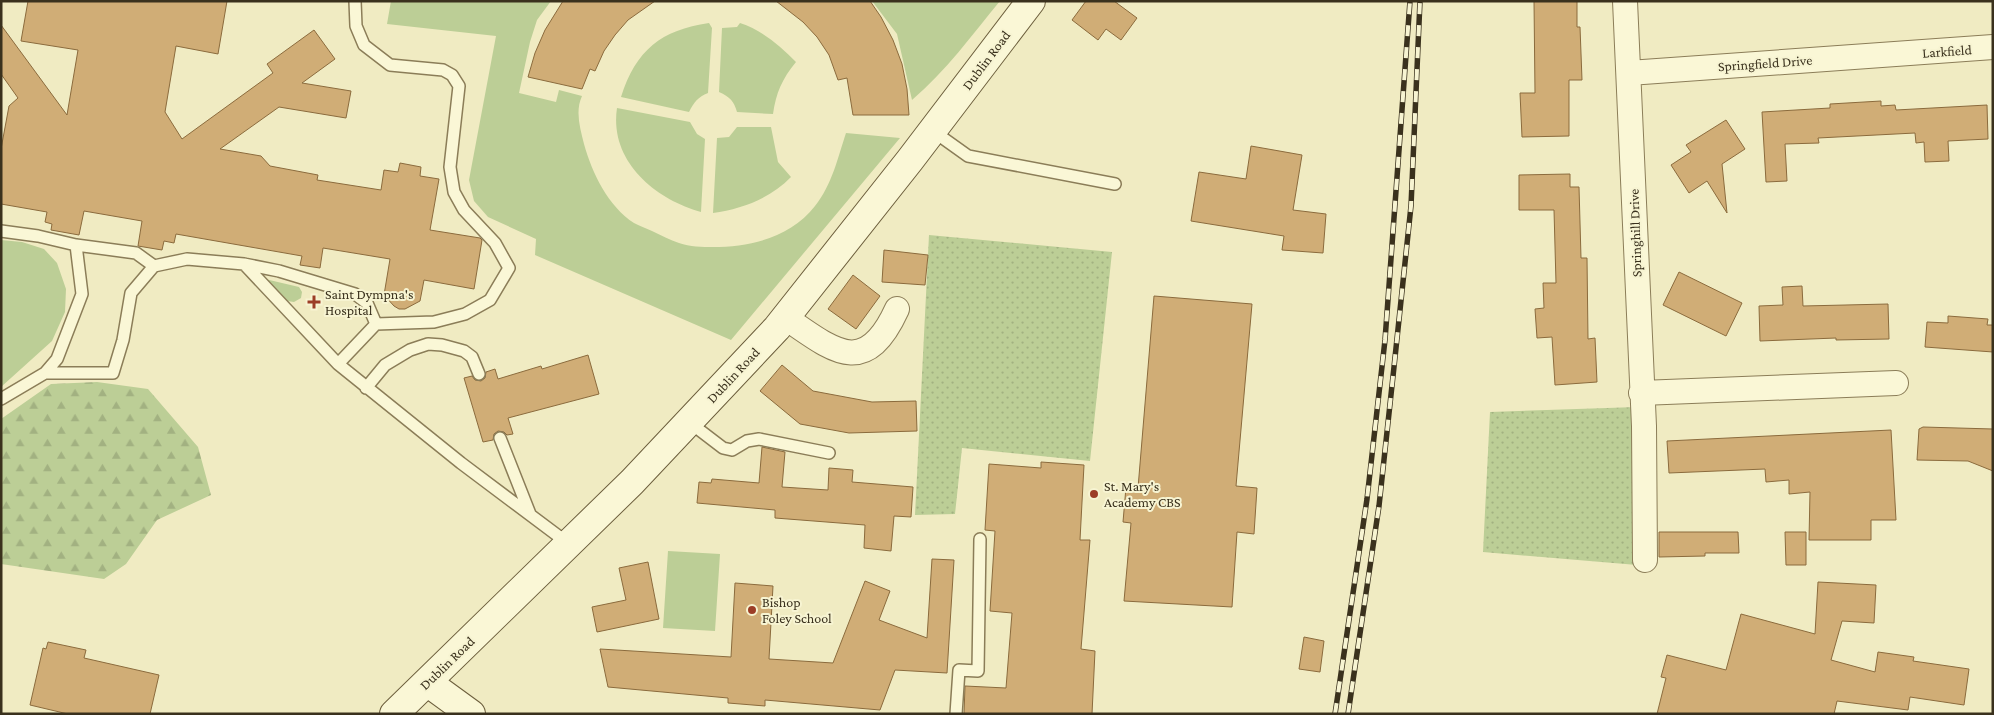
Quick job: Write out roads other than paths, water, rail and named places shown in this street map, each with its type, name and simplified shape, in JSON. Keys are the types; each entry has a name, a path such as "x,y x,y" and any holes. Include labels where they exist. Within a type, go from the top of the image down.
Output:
{"main road":[{"name":"Dublin Road","path":"394,714 632,482 786,318 933,131 1031,1"},
{"path":"427,682 471,714"}],"street":[{"name":"Springhill Drive","path":"1625,1 1645,446 1645,560"},
{"name":"Larkfield","path":"1902,54 1993,47"},
{"name":"Springfield Drive","path":"1629,73 1902,54"},
{"path":"786,318 821,342 840,352 852,353 863,351 878,339 888,328 897,309"},
{"path":"1642,393 1896,383"}],"lane":[{"path":"338,364 376,324 434,322 465,314 490,300 509,268 495,243 464,210 454,192 450,167 459,86 452,75 443,70 390,65 364,46 356,26 351,2"},
{"path":"933,131 968,156 1115,184"},
{"path":"1,230 76,245 136,253 154,266"},
{"path":"1,399 45,373 57,359 82,294 76,245"},
{"path":"45,373 112,373 122,340 131,293 154,266 187,259 244,264 279,271 354,294 367,303 376,324"},
{"path":"244,264 338,364 366,388 569,544"},
{"path":"366,388 385,365 410,350 428,344 442,345 464,351 472,357 479,374"},
{"path":"689,422 723,448 732,450 747,441 759,439 829,453"},
{"path":"500,438 531,516"},
{"path":"956,714 959,670 978,671 980,539"}],"railway":[{"path":"1335,714 1367,499 1385,340 1410,1"},
{"path":"1348,714 1379,506 1411,206 1420,1"}],"place":[{"name":"Saint Dympna's Hospital","path":"314,302"},
{"name":"St. Mary's Academy CBS","path":"1094,494"},
{"name":"Bishop Foley School","path":"752,610"}]}
